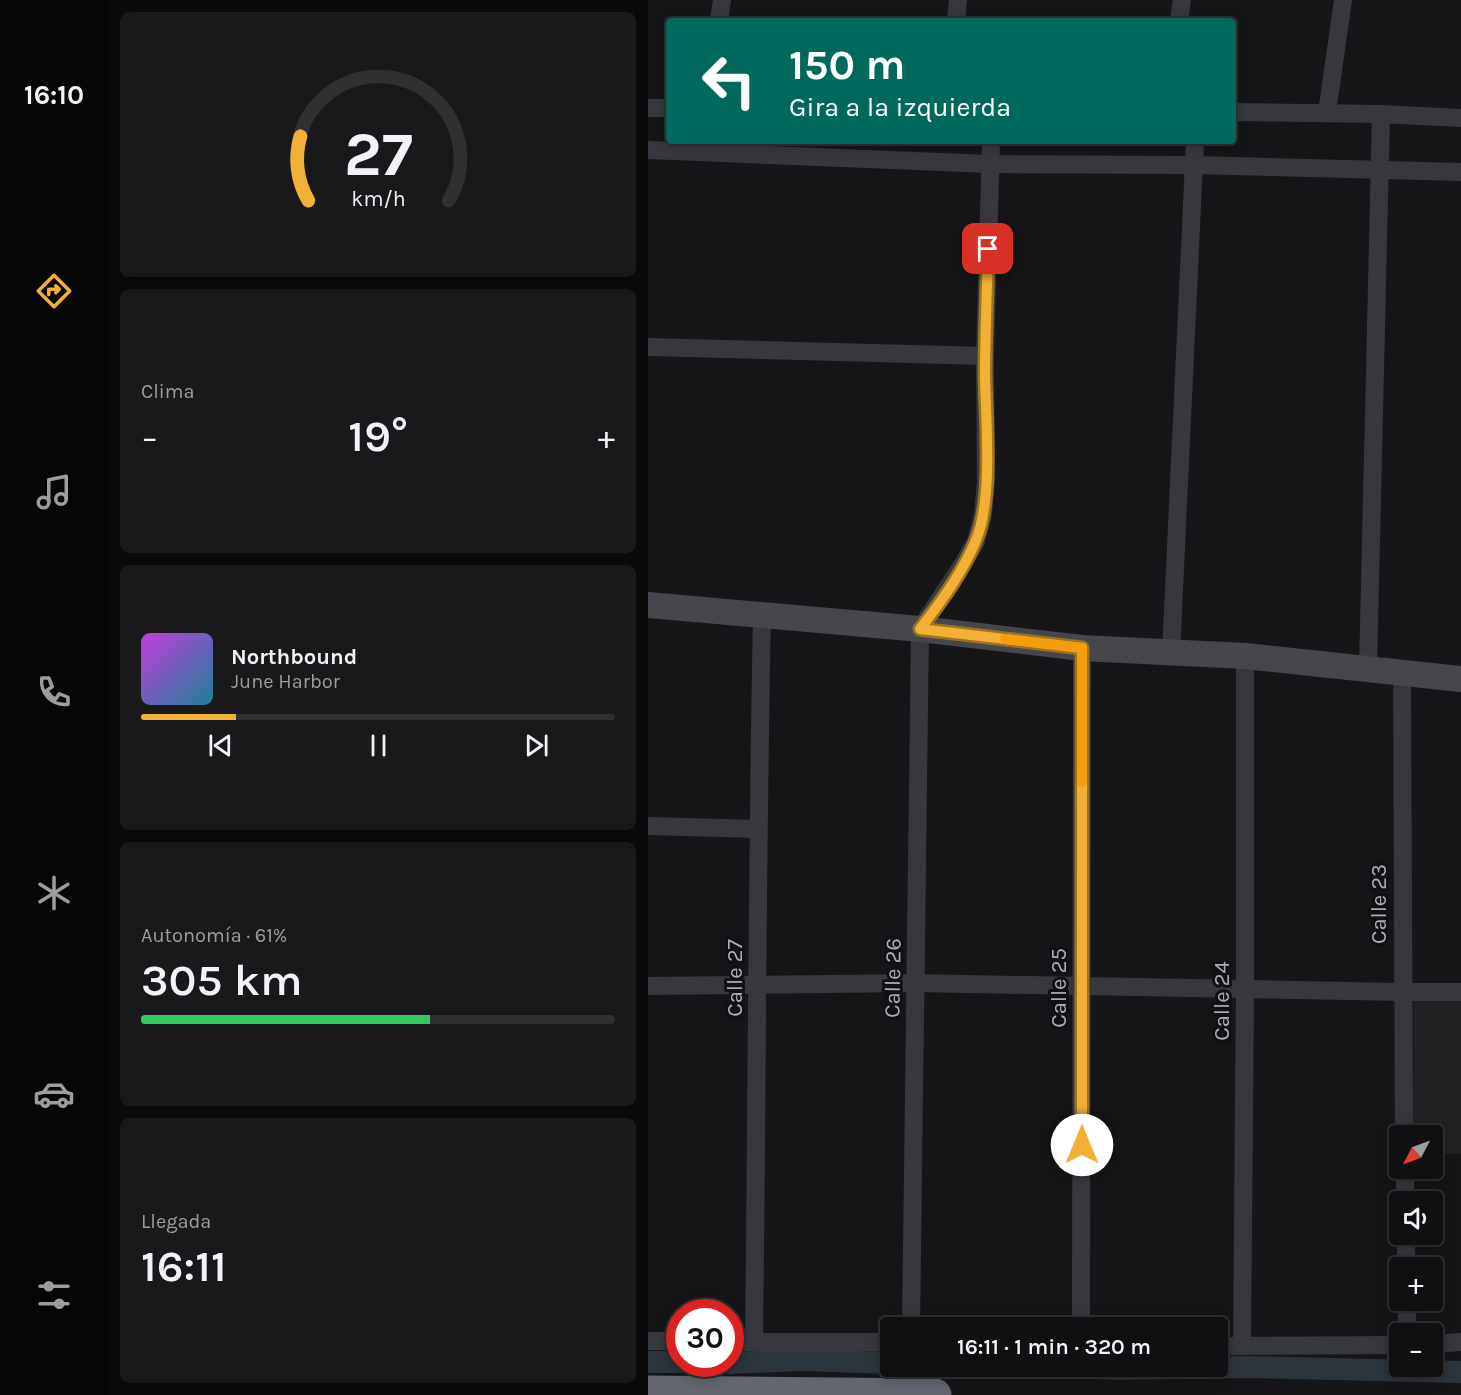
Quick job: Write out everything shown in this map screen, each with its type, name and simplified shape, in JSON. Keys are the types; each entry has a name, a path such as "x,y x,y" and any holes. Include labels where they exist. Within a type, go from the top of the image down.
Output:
{"highway":[{"path":"648,1392 917,1384"}],"street":[{"path":"719,18 722,0"},
{"path":"956,18 958,0"},
{"path":"1179,18 1182,0"},
{"path":"1326,113 1343,0"},
{"path":"648,108 666,108"},
{"path":"1236,112 1381,114 1461,118"},
{"path":"1368,669 1381,114"},
{"path":"920,629 963,564 976,540 983,515 986,480 985,356 991,144"},
{"path":"1171,654 1195,144"},
{"path":"648,150 990,164 1195,165 1461,172"},
{"path":"648,347 985,356"},
{"path":"648,605 920,629 1082,648 1245,656 1461,679"},
{"name":"Calle 27","path":"754,1342 762,615"},
{"name":"Calle 26","path":"911,1317 920,629"},
{"name":"Calle 25","path":"1081,1317 1082,648"},
{"name":"Calle 24","path":"1242,1346 1245,656"},
{"name":"Calle 23","path":"1402,673 1404,1125"},
{"path":"648,826 758,829"},
{"path":"648,986 916,983 1461,992"},
{"path":"648,1341 666,1341"},
{"path":"744,1342 880,1342"},
{"path":"1443,1343 1461,1342"},
{"path":"1228,1346 1389,1345"}],"shaded area":[{"path":"1414,996 1461,997 1461,1154 1443,1154 1443,1125 1413,1125"}],"waterway":[{"path":"744,1362 802,1360 880,1363"},
{"path":"648,1362 666,1362"},
{"path":"1228,1367 1461,1372"}],"slow traffic":[{"path":"1005,639 1082,648 1082,782"}],"route":[{"path":"988,249 985,356 986,480 983,515 976,540 963,564 920,629 1082,648 1082,1145"}]}
